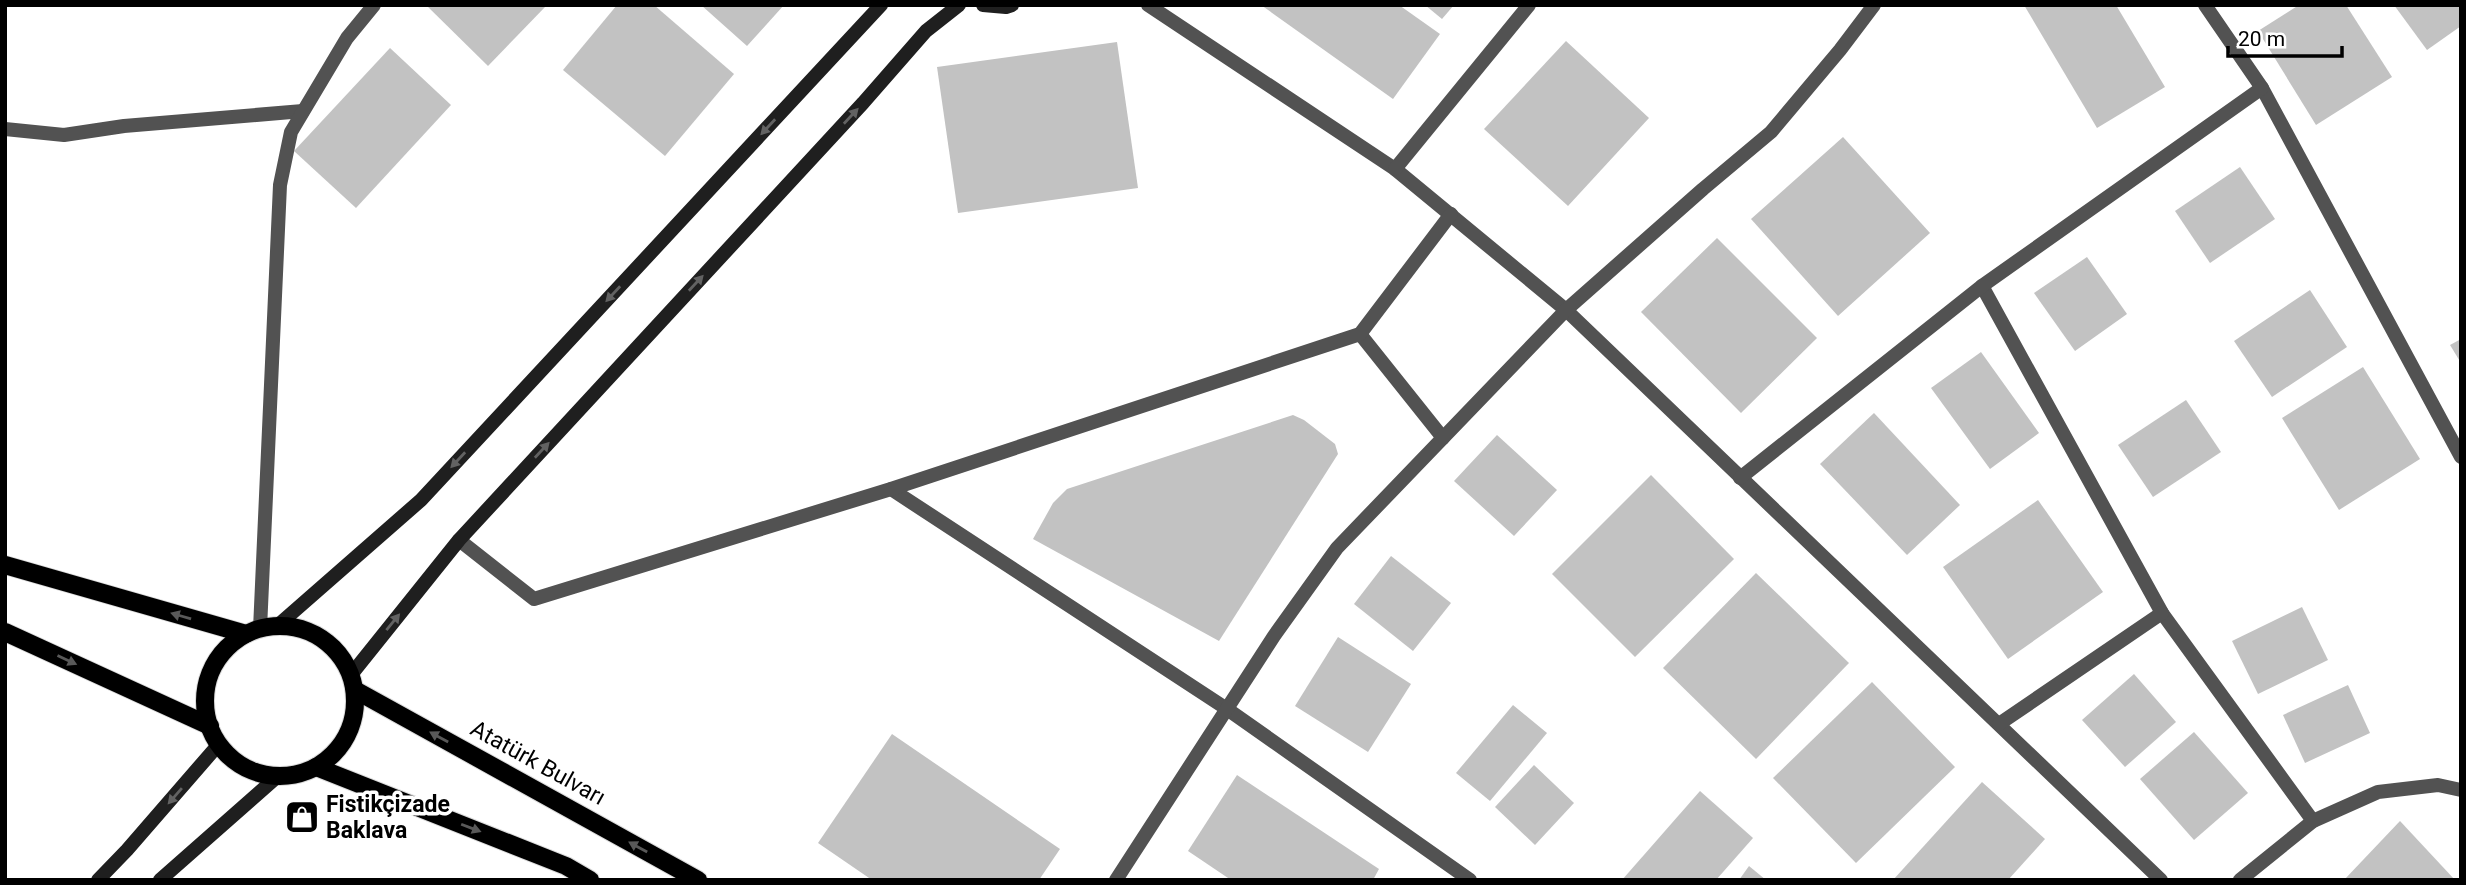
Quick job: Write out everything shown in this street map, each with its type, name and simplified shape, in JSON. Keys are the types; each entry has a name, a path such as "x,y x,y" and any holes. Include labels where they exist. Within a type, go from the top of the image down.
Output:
{"main road":[{"path":"5,565 261,630 291,627 321,639 344,661 352,683 355,709 347,735 331,757 316,768 298,775 261,774 230,757 219,744 206,710 206,695 214,666 234,643 261,630 421,500 881,5"},
{"path":"352,683 458,540 854,113 926,31 959,5"},
{"path":"983,5 1012,5"},
{"path":"5,632 210,726"},
{"name":"Atatürk Bulvarı","path":"352,683 698,880"},
{"path":"98,880 219,744"},
{"path":"316,768 566,866 590,880"},
{"path":"160,880 278,776"}],"street":[{"path":"261,630 279,185 291,132 347,38 374,5"},
{"path":"1148,5 1395,169 1566,310 2161,880"},
{"path":"1395,169 1529,5"},
{"path":"1116,880 1274,636 1337,548 1566,310 1771,132 1874,5"},
{"path":"2206,5 2262,88 2461,457"},
{"path":"1740,478 1982,286 2262,88"},
{"path":"5,129 64,135 124,126 303,111"},
{"path":"458,540 534,599 891,489 1360,334 1451,214"},
{"path":"1982,286 2162,613 2313,821"},
{"path":"1360,334 1443,438"},
{"path":"891,489 1227,709 1470,880"},
{"path":"1998,724 2162,613"},
{"path":"2240,880 2313,821 2378,792 2438,785 2461,790"}],"building":[{"path":"426,5 547,5 488,66"},
{"path":"617,5 654,5 734,74 665,156 563,70"},
{"path":"701,5 784,5 747,46"},
{"path":"1261,5 1399,5 1440,34 1393,99"},
{"path":"1425,5 1454,5 1442,19"},
{"path":"2024,5 2116,5 2165,87 2097,128"},
{"path":"2299,5 2346,5 2392,77 2316,125 2258,31"},
{"path":"2394,5 2461,5 2461,26 2427,50"},
{"path":"1566,41 1649,118 1568,206 1484,129"},
{"path":"1117,42 1138,188 958,213 937,67"},
{"path":"390,48 451,105 356,208 294,151"},
{"path":"1843,137 1930,233 1838,316 1751,219"},
{"path":"2240,167 2275,219 2210,263 2175,211"},
{"path":"1717,238 1817,338 1741,413 1641,312"},
{"path":"2087,257 2127,314 2075,351 2034,293"},
{"path":"2310,290 2347,347 2272,397 2234,341"},
{"path":"2461,339 2461,363 2450,345"},
{"path":"1981,352 2039,433 1990,469 1931,388"},
{"path":"2363,367 2420,459 2339,510 2282,418"},
{"path":"2186,400 2221,452 2153,497 2118,445"},
{"path":"1874,413 1960,505 1907,555 1820,464"},
{"path":"1293,415 1304,420 1335,444 1338,454 1219,641 1033,539 1053,503 1067,489"},
{"path":"1497,435 1557,490 1514,536 1454,481"},
{"path":"1651,475 1734,559 1635,657 1552,574"},
{"path":"2038,500 2103,592 2008,659 1943,567"},
{"path":"1391,556 1451,603 1413,651 1354,604"},
{"path":"1756,573 1849,663 1756,759 1663,668"},
{"path":"2302,607 2328,660 2258,694 2232,641"},
{"path":"1338,637 1411,684 1368,752 1295,706"},
{"path":"2134,674 2176,722 2125,767 2082,720"},
{"path":"1872,682 1955,767 1856,863 1773,778"},
{"path":"2348,685 2370,733 2305,763 2283,715"},
{"path":"1513,705 1547,733 1490,801 1456,773"},
{"path":"2194,732 2248,793 2194,840 2140,779"},
{"path":"892,734 1060,849 1039,880 872,880 818,843"},
{"path":"1534,765 1574,803 1535,845 1495,807"},
{"path":"1237,775 1379,869 1373,880 1231,880 1188,851"},
{"path":"1982,782 2045,839 2008,880 1893,880"},
{"path":"1700,791 1753,838 1716,880 1622,880"},
{"path":"2400,821 2455,880 2344,880"},
{"path":"1749,866 1766,880 1739,880"}],"place":[{"name":"Fistikçizade Baklava","path":"302,817"}]}
